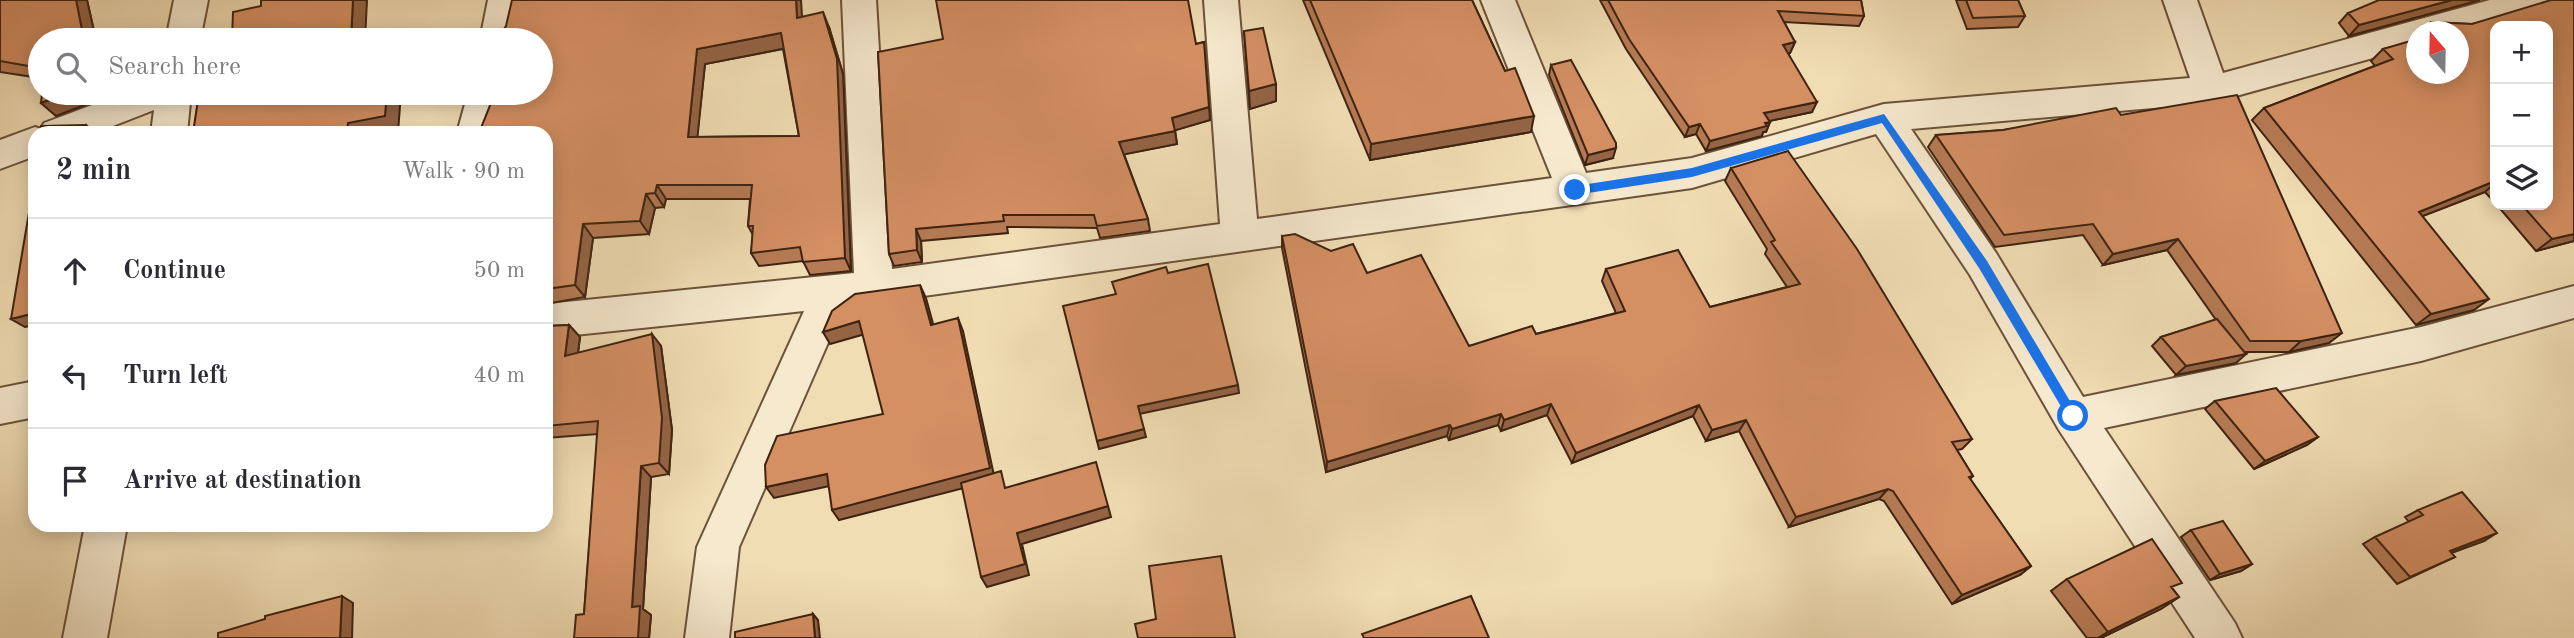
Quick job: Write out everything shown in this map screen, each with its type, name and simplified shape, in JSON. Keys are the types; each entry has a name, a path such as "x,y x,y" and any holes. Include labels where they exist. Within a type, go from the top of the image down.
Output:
{"street":[{"path":"185,28 191,0"},
{"path":"499,28 505,0"},
{"path":"859,0 864,289"},
{"path":"1221,0 1240,238"},
{"path":"1498,0 1575,190"},
{"path":"2179,0 2211,90"},
{"path":"2458,21 2535,0"},
{"path":"553,320 864,289 1692,173 1884,118 2211,90 2406,35"},
{"path":"75,126 129,105"},
{"path":"170,126 172,105"},
{"path":"477,126 482,105"},
{"path":"1884,118 1983,264 2073,416 2220,638"},
{"path":"0,155 28,144"},
{"path":"707,638 718,547 823,311 864,289"},
{"path":"2073,416 2421,344 2574,302"},
{"path":"0,406 28,400"},
{"path":"85,638 105,532"}],"building":[{"path":"0,0 76,0 82,28 28,28 28,66 0,61"},
{"path":"261,0 353,0 352,28 232,28 233,12 261,6"},
{"path":"512,0 796,0 797,18 823,12 837,59 845,258 803,262 800,247 751,253 753,226 748,226 752,185 657,185 655,193 646,194 640,221 583,224 575,285 553,288 553,126 482,126 490,105 553,105 553,28 505,28","holes":["781,33 799,136 688,137 697,49"]},
{"path":"936,0 1188,0 1196,44 1204,42 1209,107 1172,118 1175,131 1119,142 1148,219 1097,226 1094,215 1003,215 1004,221 916,229 917,250 889,254 878,52 943,39"},
{"path":"1310,0 1472,0 1505,71 1515,68 1534,116 1371,144"},
{"path":"1608,0 1861,0 1864,16 1778,11 1795,42 1783,45 1817,102 1764,113 1770,122 1765,123 1767,126 1710,141 1700,124 1689,127 1629,39"},
{"path":"1966,0 2018,0 2025,16 1973,18"},
{"path":"2379,0 2452,0 2359,25 2348,13"},
{"path":"2551,0 2574,0 2574,234 2552,239 2526,210 2553,210 2553,21 2490,21 2490,183 2419,212 2489,299 2431,314 2264,108 2393,59 2383,49 2406,42 2406,84 2469,84 2469,24"},
{"path":"1263,28 1276,84 1249,91 1244,31"},
{"path":"1571,60 1616,143 1616,148 1588,155 1551,65"},
{"path":"2237,95 2342,333 2301,341 2250,341 2178,239 2113,254 2093,224 2004,235 1936,135 2003,130 2116,108 2121,115"},
{"path":"197,105 386,105 385,116 348,123 348,126 194,126"},
{"path":"1788,151 1857,249 1972,439 1952,442 1973,476 1969,477 2031,566 1962,595 1893,491 1888,489 1796,517 1746,420 1712,430 1699,405 1576,453 1551,404 1504,420 1501,414 1452,429 1450,425 1327,462 1282,236 1295,234 1331,251 1353,244 1367,273 1421,255 1469,346 1532,326 1536,334 1625,311 1606,269 1678,250 1710,307 1800,284 1771,242 1775,240 1731,168"},
{"path":"28,218 28,315 11,319"},
{"path":"1208,264 1238,385 1138,406 1144,429 1097,441 1063,306 1116,294 1112,282 1166,267 1168,273"},
{"path":"920,285 931,325 958,318 990,468 832,510 827,474 766,487 765,465 777,436 883,414 859,321 823,332 832,311 855,294"},
{"path":"2217,319 2246,354 2186,366 2161,337"},
{"path":"569,325 565,356 652,334 662,418 659,463 641,466 632,607 640,606 638,638 574,638 576,615 584,614 598,421 553,425 553,326"},
{"path":"2276,388 2318,437 2265,461 2215,401"},
{"path":"1096,462 1108,506 1017,533 1025,564 981,577 961,483 1001,471 1005,488"},
{"path":"2462,492 2497,533 2450,551 2455,557 2410,577 2375,537 2423,515 2418,510"},
{"path":"2223,521 2252,564 2220,574 2191,530"},
{"path":"2152,539 2182,583 2171,587 2179,597 2108,632 2067,579"},
{"path":"1221,556 1235,638 1138,638 1135,624 1156,619 1149,566"},
{"path":"342,596 340,638 218,638 218,633 265,619 265,616"},
{"path":"1471,596 1489,638 1364,638 1362,634"},
{"path":"813,614 815,638 735,638 735,632"}],"route":[{"path":"1575,190 1692,173 1884,118 1983,264 2073,416"}]}
